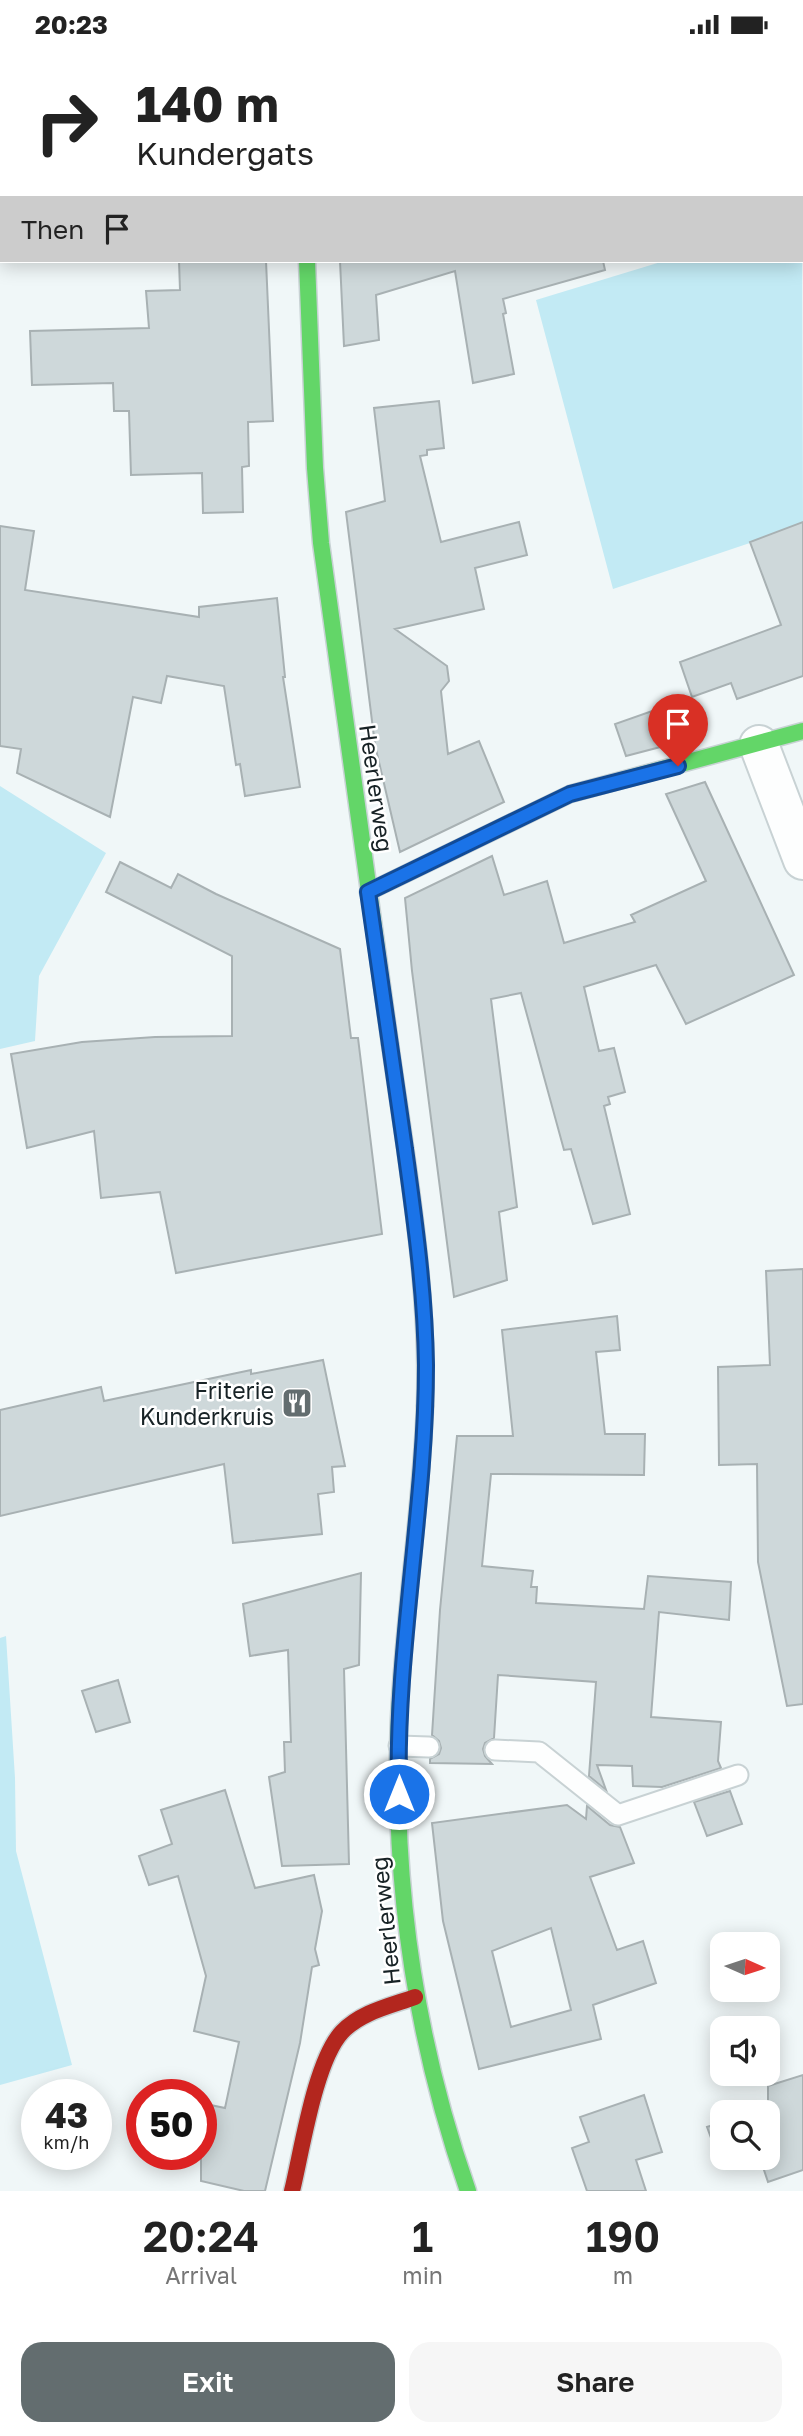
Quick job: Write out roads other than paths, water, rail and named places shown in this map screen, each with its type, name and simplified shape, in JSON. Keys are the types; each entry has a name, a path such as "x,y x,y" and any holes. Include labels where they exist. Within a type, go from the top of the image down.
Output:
{"main road":[{"name":"Heerlerweg","path":"307,263 315,468 321,543 417,1235 425,1331 422,1454 406,1627 399,1746 401,1881 415,1997 444,2123 468,2191"},
{"path":"368,892 570,794 803,731"},
{"path":"292,2191 321,2071 330,2049 343,2031 365,2015 415,1997"}],"street":[{"path":"759,745 803,860"}],"lane":[{"path":"399,1746 429,1747"},
{"path":"495,1750 539,1752 618,1815 738,1775"}],"place":[{"name":"Friterie Kunderkruis","path":"297,1403"}]}
